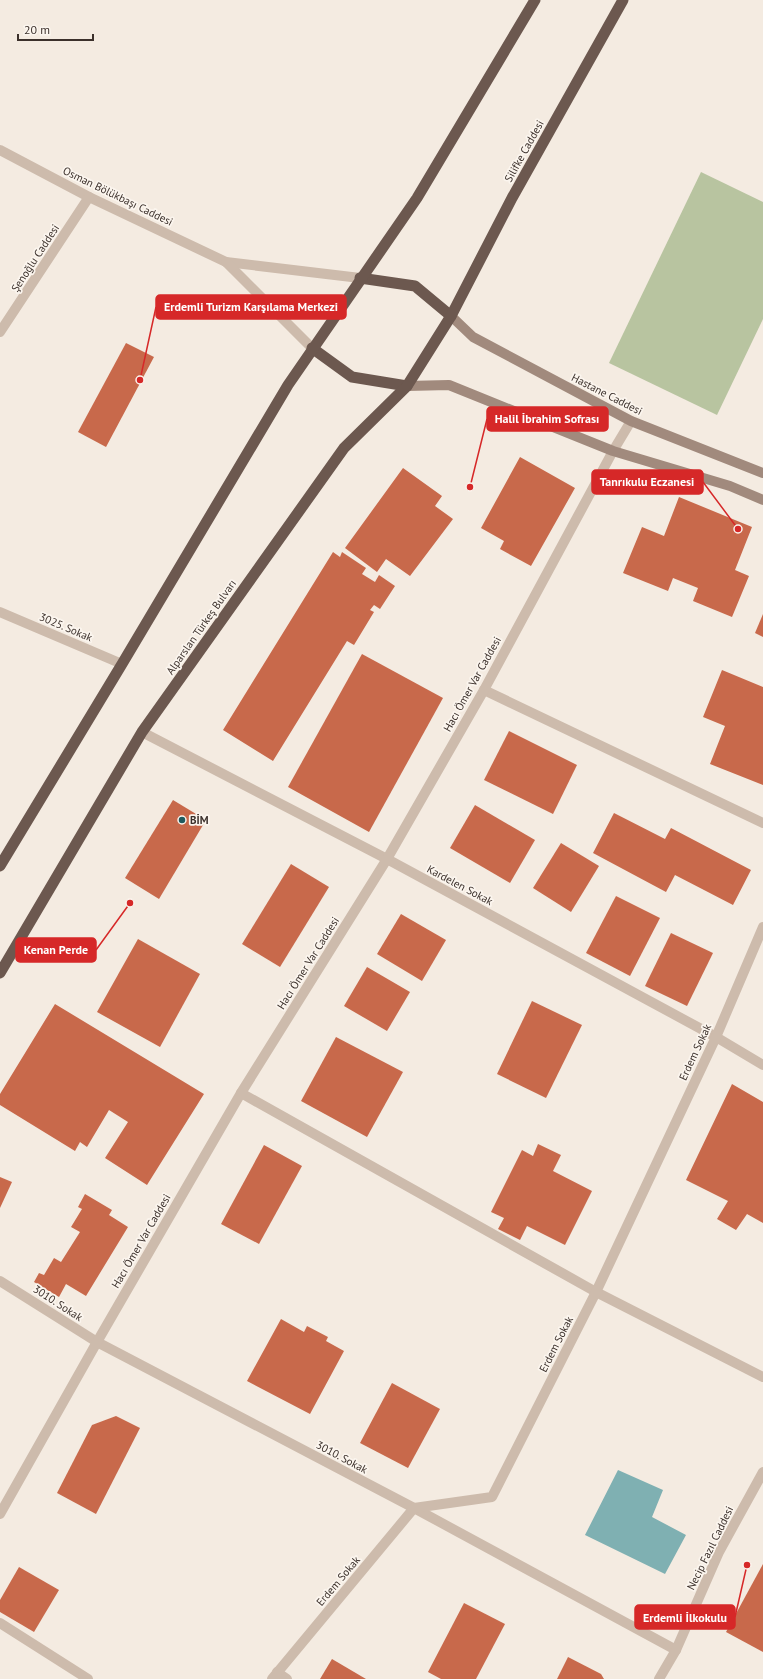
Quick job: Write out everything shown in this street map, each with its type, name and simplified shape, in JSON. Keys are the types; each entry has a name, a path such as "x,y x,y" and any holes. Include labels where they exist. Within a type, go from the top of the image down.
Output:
{"highway":[{"path":"0,866 288,385 360,278 417,198 536,0"},
{"name":"Silifke Caddesi","path":"451,316 512,198 623,0"},
{"path":"360,278 415,286 451,316"},
{"name":"Alparslan Türkeş Bulvarı","path":"0,973 142,732 344,448 407,386 451,316"},
{"path":"312,348 352,377 407,386"}],"main road":[{"name":"Hastane Caddesi","path":"451,316 473,337 631,421 763,473"},
{"path":"407,386 449,385 613,451 730,486 763,500"}],"street":[{"name":"Osman Bölükbaşı Caddesi","path":"0,150 89,197 226,262 360,278"},
{"name":"Şenoğlu Caddesi","path":"0,332 89,197"},
{"name":"Osman Bölükbaşı Caddesi","path":"226,262 312,348"},
{"name":"Hacı Ömer Var Caddesi","path":"0,1514 97,1342 241,1093 387,859 484,690 613,451 631,421"},
{"name":"3025. Sokak","path":"0,612 122,664"},
{"path":"484,690 763,822"},
{"name":"Kardelen Sokak","path":"142,732 387,859 716,1037 763,1065"},
{"name":"Erdem Sokak","path":"274,1676 414,1508 492,1497 596,1292 716,1037 763,927"},
{"path":"241,1093 596,1292 763,1377"},
{"name":"3010. Sokak","path":"0,1281 97,1342 414,1508 676,1650"},
{"name":"Necip Fazıl Caddesi","path":"659,1679 676,1650 719,1552 763,1472"},
{"path":"0,1622 88,1679"},
{"path":"274,1676 288,1679"}],"green space":[{"path":"701,172 763,202 763,319 717,415 609,363"}],"water":[{"path":"618,1470 663,1490 652,1517 686,1535 665,1574 585,1535"}],"building":[{"path":"126,343 154,357 106,447 78,432"},
{"path":"520,457 575,488 531,566 500,549 504,541 481,528"},
{"path":"403,468 442,496 435,506 453,519 410,576 386,559 377,572 345,548"},
{"path":"679,497 752,527 735,570 749,576 732,617 693,601 698,588 673,578 668,591 623,573 642,527 664,536"},
{"path":"333,552 340,557 342,552 366,568 362,574 375,582 379,575 395,586 380,609 374,605 370,610 374,612 354,645 347,641 273,761 223,730"},
{"path":"763,614 763,637 755,633"},
{"path":"362,654 443,698 369,832 288,787"},
{"path":"722,670 763,687 763,785 710,764 725,726 703,717"},
{"path":"509,731 577,765 553,814 484,780"},
{"path":"173,800 206,820 159,899 125,878"},
{"path":"475,805 535,840 510,883 450,848"},
{"path":"614,813 665,839 671,828 751,870 733,905 675,875 666,892 593,853"},
{"path":"561,843 599,866 571,912 533,888"},
{"path":"291,864 329,887 280,967 242,944"},
{"path":"616,896 660,918 630,976 586,953"},
{"path":"401,914 446,940 422,981 377,954"},
{"path":"671,933 713,953 687,1006 645,986"},
{"path":"138,939 200,974 160,1047 97,1012"},
{"path":"367,967 410,992 387,1031 344,1006"},
{"path":"532,1001 582,1025 546,1098 497,1074"},
{"path":"55,1004 204,1094 147,1185 105,1158 128,1122 109,1110 87,1147 80,1142 75,1151 0,1105 0,1094"},
{"path":"336,1037 403,1072 367,1137 301,1101"},
{"path":"732,1084 763,1102 763,1223 747,1214 736,1230 717,1219 728,1201 686,1180"},
{"path":"538,1144 561,1155 553,1171 592,1191 565,1245 527,1226 520,1240 498,1229 504,1218 491,1212 522,1150 533,1156"},
{"path":"264,1145 302,1166 259,1244 221,1224"},
{"path":"0,1177 12,1182 0,1208"},
{"path":"85,1194 112,1210 109,1215 128,1227 86,1296 66,1284 59,1297 34,1282 39,1273 44,1275 54,1258 61,1262 80,1232 71,1227 82,1209 78,1207"},
{"path":"281,1319 304,1332 307,1326 328,1337 326,1341 344,1351 310,1414 247,1381"},
{"path":"392,1383 440,1409 408,1468 360,1443"},
{"path":"116,1416 140,1428 96,1514 57,1493 92,1425"},
{"path":"763,1564 763,1652 726,1632"},
{"path":"19,1567 59,1590 34,1632 0,1612 0,1600"},
{"path":"464,1603 505,1624 476,1679 441,1679 428,1672"},
{"path":"568,1657 601,1674 604,1679 557,1679"},
{"path":"332,1659 366,1679 320,1679"}],"place":[{"name":"Erdemli Turizm Karşılama Merkezi","path":"140,380"},
{"name":"Halil İbrahim Sofrası","path":"470,487"},
{"name":"Tanrıkulu Eczanesi","path":"738,529"},
{"name":"BİM","path":"182,820"},
{"name":"Kenan Perde","path":"130,903"},
{"name":"Erdemli İlkokulu","path":"747,1565"}]}
